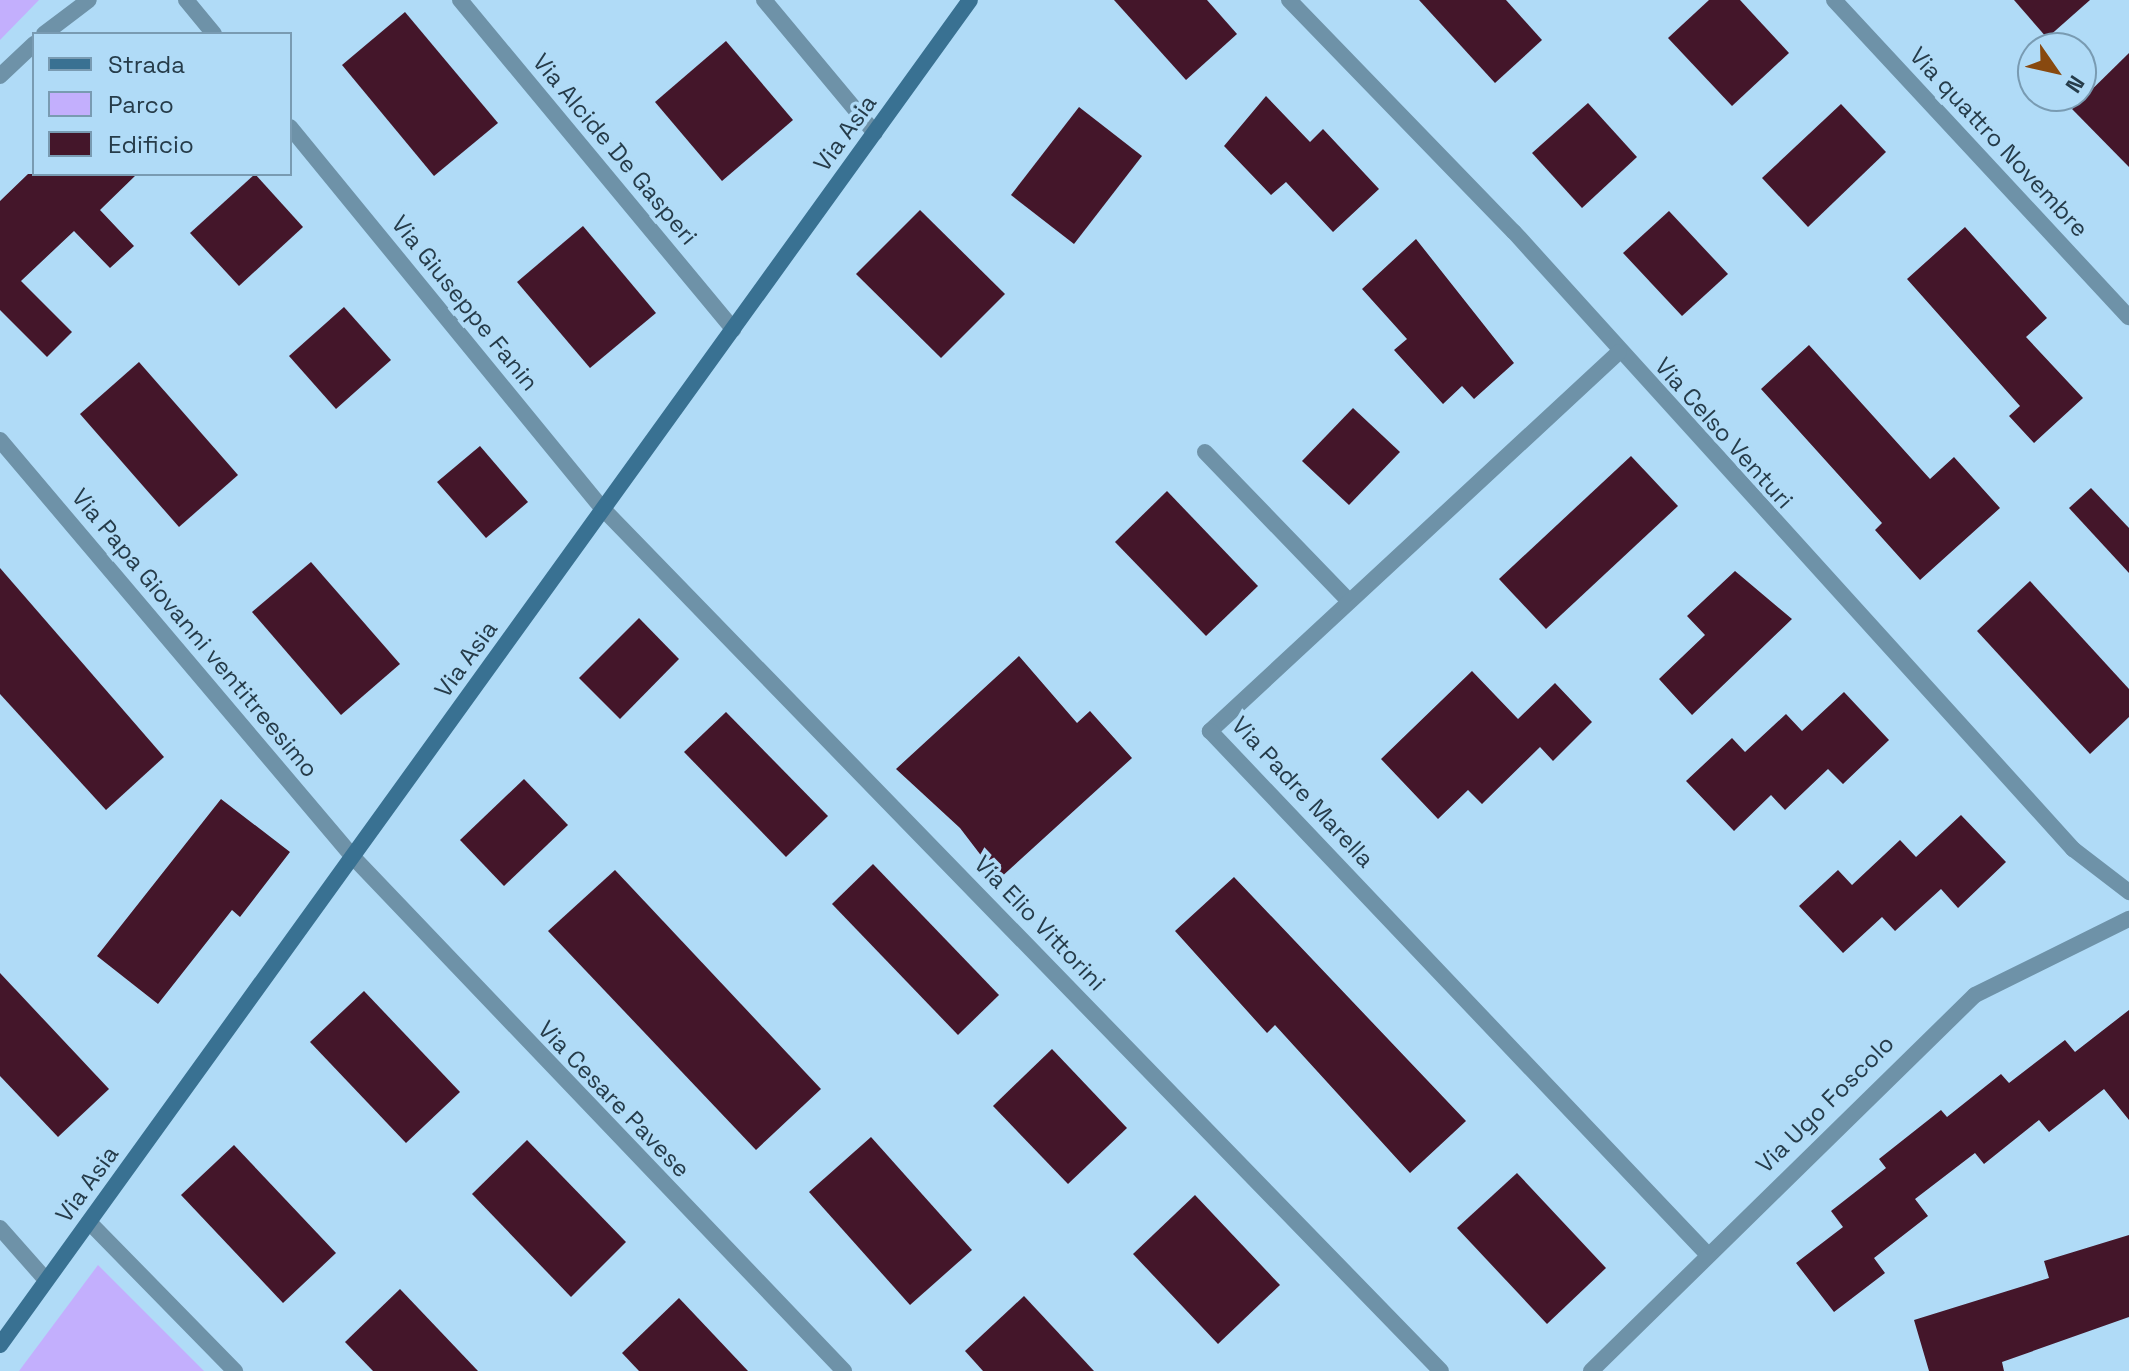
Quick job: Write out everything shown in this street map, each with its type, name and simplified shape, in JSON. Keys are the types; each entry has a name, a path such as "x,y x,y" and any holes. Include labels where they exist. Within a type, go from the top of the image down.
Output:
{"street":[{"path":"47,32 89,0"},
{"path":"186,0 212,32"},
{"name":"Via Alcide De Gasperi","path":"460,0 733,329"},
{"path":"764,0 875,133"},
{"name":"Via Asia","path":"0,1345 970,0"},
{"name":"Via Celso Venturi","path":"1289,0 1514,232 1619,352 2063,838 2129,892"},
{"name":"Via quattro Novembre","path":"1834,0 2129,317"},
{"path":"0,76 32,46"},
{"name":"Via Giuseppe Fanin","path":"292,129 603,509"},
{"name":"Via Padre Marella","path":"1619,352 1210,731 1708,1255"},
{"name":"Via Papa Giovanni ventitreesimo","path":"0,440 353,857"},
{"path":"1205,452 1349,601"},
{"name":"Via Elio Vittorini","path":"603,509 1441,1371"},
{"name":"Via Cesare Pavese","path":"353,857 844,1371"},
{"name":"Via Ugo Foscolo","path":"1591,1371 1975,995 2129,919"},
{"path":"89,1222 235,1371"},
{"path":"0,1228 46,1280"}],"green space":[{"path":"0,0 39,0 0,40"},
{"path":"98,1265 204,1371 19,1371"}],"building":[{"path":"1114,0 1207,0 1237,34 1186,80"},
{"path":"1419,0 1506,0 1542,40 1495,83"},
{"path":"1709,0 1740,0 1789,53 1732,106 1668,38"},
{"path":"2014,0 2090,0 2054,32 2042,32"},
{"path":"405,12 498,123 434,176 342,65"},
{"path":"726,41 793,120 722,181 655,102"},
{"path":"2129,53 2129,167 2075,112 2097,112 2097,84"},
{"path":"1266,96 1310,142 1323,129 1379,189 1333,232 1286,182 1271,195 1224,146"},
{"path":"1588,103 1637,157 1582,208 1532,153"},
{"path":"1841,104 1886,152 1808,227 1762,178"},
{"path":"1079,107 1142,156 1074,244 1011,195"},
{"path":"28,174 135,176 100,210 134,246 110,268 74,231 21,281 72,332 47,357 0,310 0,201"},
{"path":"253,176 257,176 303,227 239,286 190,233"},
{"path":"920,210 1005,294 941,358 856,274"},
{"path":"1669,211 1728,274 1682,316 1623,253"},
{"path":"583,226 656,313 590,368 517,282"},
{"path":"1965,227 2047,318 2026,337 2083,398 2034,443 2009,416 2020,406 1907,279"},
{"path":"1416,239 1514,363 1474,399 1462,386 1443,404 1394,350 1407,339 1362,289"},
{"path":"344,307 391,360 336,409 289,356"},
{"path":"1809,345 1930,479 1954,457 2000,508 1920,580 1875,530 1882,523 1761,389"},
{"path":"139,362 238,475 179,527 80,414"},
{"path":"1353,408 1400,452 1349,505 1302,461"},
{"path":"480,446 528,502 486,538 437,482"},
{"path":"1631,456 1678,506 1546,629 1499,579"},
{"path":"2091,488 2129,528 2129,573 2069,508"},
{"path":"1167,491 1258,586 1206,636 1115,542"},
{"path":"311,562 400,664 341,715 252,612"},
{"path":"0,568 164,757 106,810 0,694"},
{"path":"1735,571 1792,619 1692,715 1659,679 1705,635 1687,616"},
{"path":"2030,581 2129,689 2129,717 2090,754 1977,631"},
{"path":"639,618 679,659 620,719 579,678"},
{"path":"1019,656 1077,723 1090,711 1132,758 999,879 960,828 896,769"},
{"path":"1472,671 1518,719 1555,683 1592,722 1553,761 1540,747 1482,804 1468,790 1438,819 1381,759"},
{"path":"1844,692 1889,740 1843,784 1828,769 1785,810 1771,795 1734,831 1686,781 1732,738 1745,752 1786,714 1802,731"},
{"path":"726,712 828,816 786,857 684,752"},
{"path":"524,779 568,825 504,886 460,840"},
{"path":"221,799 290,852 240,917 232,910 158,1004 97,956"},
{"path":"1961,815 2006,862 1958,908 1941,889 1895,931 1882,917 1843,953 1799,906 1838,870 1852,885 1900,840 1916,857"},
{"path":"873,864 999,995 958,1035 832,904"},
{"path":"615,870 821,1089 756,1150 548,931"},
{"path":"1234,877 1466,1121 1410,1173 1275,1025 1267,1033 1175,931"},
{"path":"0,973 109,1089 58,1137 0,1076"},
{"path":"364,991 460,1092 406,1143 310,1042"},
{"path":"2129,1010 2129,1120 2104,1089 2049,1132 2039,1120 1984,1164 1975,1153 1915,1199 1928,1216 1874,1258 1885,1273 1834,1312 1796,1263 1843,1227 1831,1211 1886,1168 1879,1159 1941,1110 1947,1117 2001,1074 2009,1083 2065,1040 2075,1052"},
{"path":"1052,1049 1127,1128 1068,1184 993,1106"},
{"path":"871,1137 972,1250 910,1305 809,1192"},
{"path":"527,1140 626,1242 571,1297 472,1194"},
{"path":"234,1145 336,1253 283,1303 181,1195"},
{"path":"1517,1173 1606,1268 1547,1324 1457,1228"},
{"path":"1195,1195 1280,1285 1218,1344 1133,1254"},
{"path":"2129,1235 2129,1317 2002,1362 2004,1371 1929,1371 1914,1320 2049,1278 2044,1261"},
{"path":"400,1289 478,1371 373,1371 345,1342"},
{"path":"1024,1296 1094,1371 983,1371 965,1351"},
{"path":"679,1298 748,1371 639,1371 622,1353"}]}
